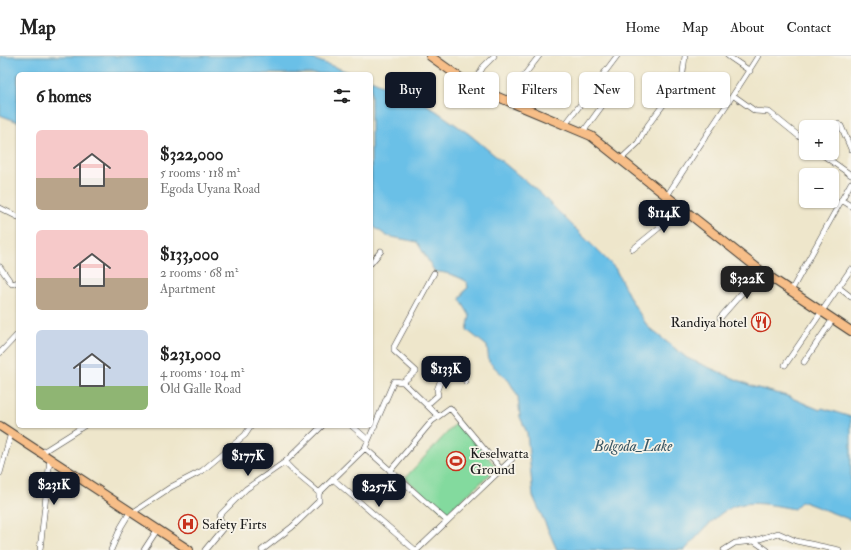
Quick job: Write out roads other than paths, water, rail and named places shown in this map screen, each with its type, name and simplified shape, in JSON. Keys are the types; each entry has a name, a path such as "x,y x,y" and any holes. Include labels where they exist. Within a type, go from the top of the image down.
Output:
{"main road":[{"path":"430,56 452,72"},
{"path":"499,99 583,132 621,159 761,271 851,331"},
{"path":"0,426 189,550"}],"street":[{"path":"480,72 494,56"},
{"path":"506,102 522,78 540,56"},
{"path":"565,125 617,56"},
{"path":"621,159 638,143 648,125 682,80 685,56"},
{"path":"728,56 750,70"},
{"path":"667,196 690,159 734,96 758,56"},
{"path":"734,96 755,111 768,112 799,136"},
{"path":"583,132 600,108"},
{"path":"839,125 841,126 851,149"},
{"path":"830,160 851,175"},
{"path":"791,291 851,183"},
{"path":"842,200 851,206"},
{"path":"633,249 660,227 678,204"},
{"path":"0,208 16,216"},
{"path":"373,261 381,251"},
{"path":"0,267 12,284 16,283"},
{"path":"785,365 851,269"},
{"path":"720,318 761,271"},
{"path":"403,382 416,371 394,352 394,347 434,273"},
{"path":"838,288 851,297"},
{"path":"804,362 833,319"},
{"path":"0,353 16,336"},
{"path":"427,406 438,395 436,390 443,374 458,366 466,382"},
{"path":"262,550 292,527 319,501 319,493 365,448 394,381 403,382 438,416"},
{"path":"390,471 438,416 450,408 500,468"},
{"path":"41,452 81,428"},
{"path":"112,550 121,527 131,512 171,487 202,472 245,435 250,428"},
{"path":"205,550 224,527 219,518 221,514 246,489 285,462 320,428"},
{"path":"354,428 368,440"},
{"path":"0,473 11,433"},
{"path":"365,448 447,521"},
{"path":"40,550 50,459"},
{"path":"333,479 416,550 500,468 512,459"},
{"path":"285,462 291,471 304,479 319,493"},
{"path":"144,550 157,530"},
{"path":"724,550 735,544 754,541 778,533 796,541 839,550"},
{"path":"754,541 766,550"}],"water":[{"path":"0,56 305,56 349,72 16,72 16,121 0,115"},
{"name":"Bolgoda_Lake","path":"373,81 385,86 385,108 432,108 469,134 541,194 615,268 631,300 648,327 687,358 754,387 787,396 820,410 822,408 851,417 851,520 804,502 801,502 794,509 756,503 743,504 732,507 721,513 685,550 557,550 533,496 527,433 520,417 518,397 509,381 489,362 487,346 467,330 470,316 460,299 465,290 468,288 467,282 461,278 443,272 435,272 417,242 387,236 373,226"}],"place":[{"name":"Randiya hotel","path":"761,322"},
{"name":"Keselwatta Ground","path":"456,461"},
{"name":"Safety Firts","path":"188,524"}]}
